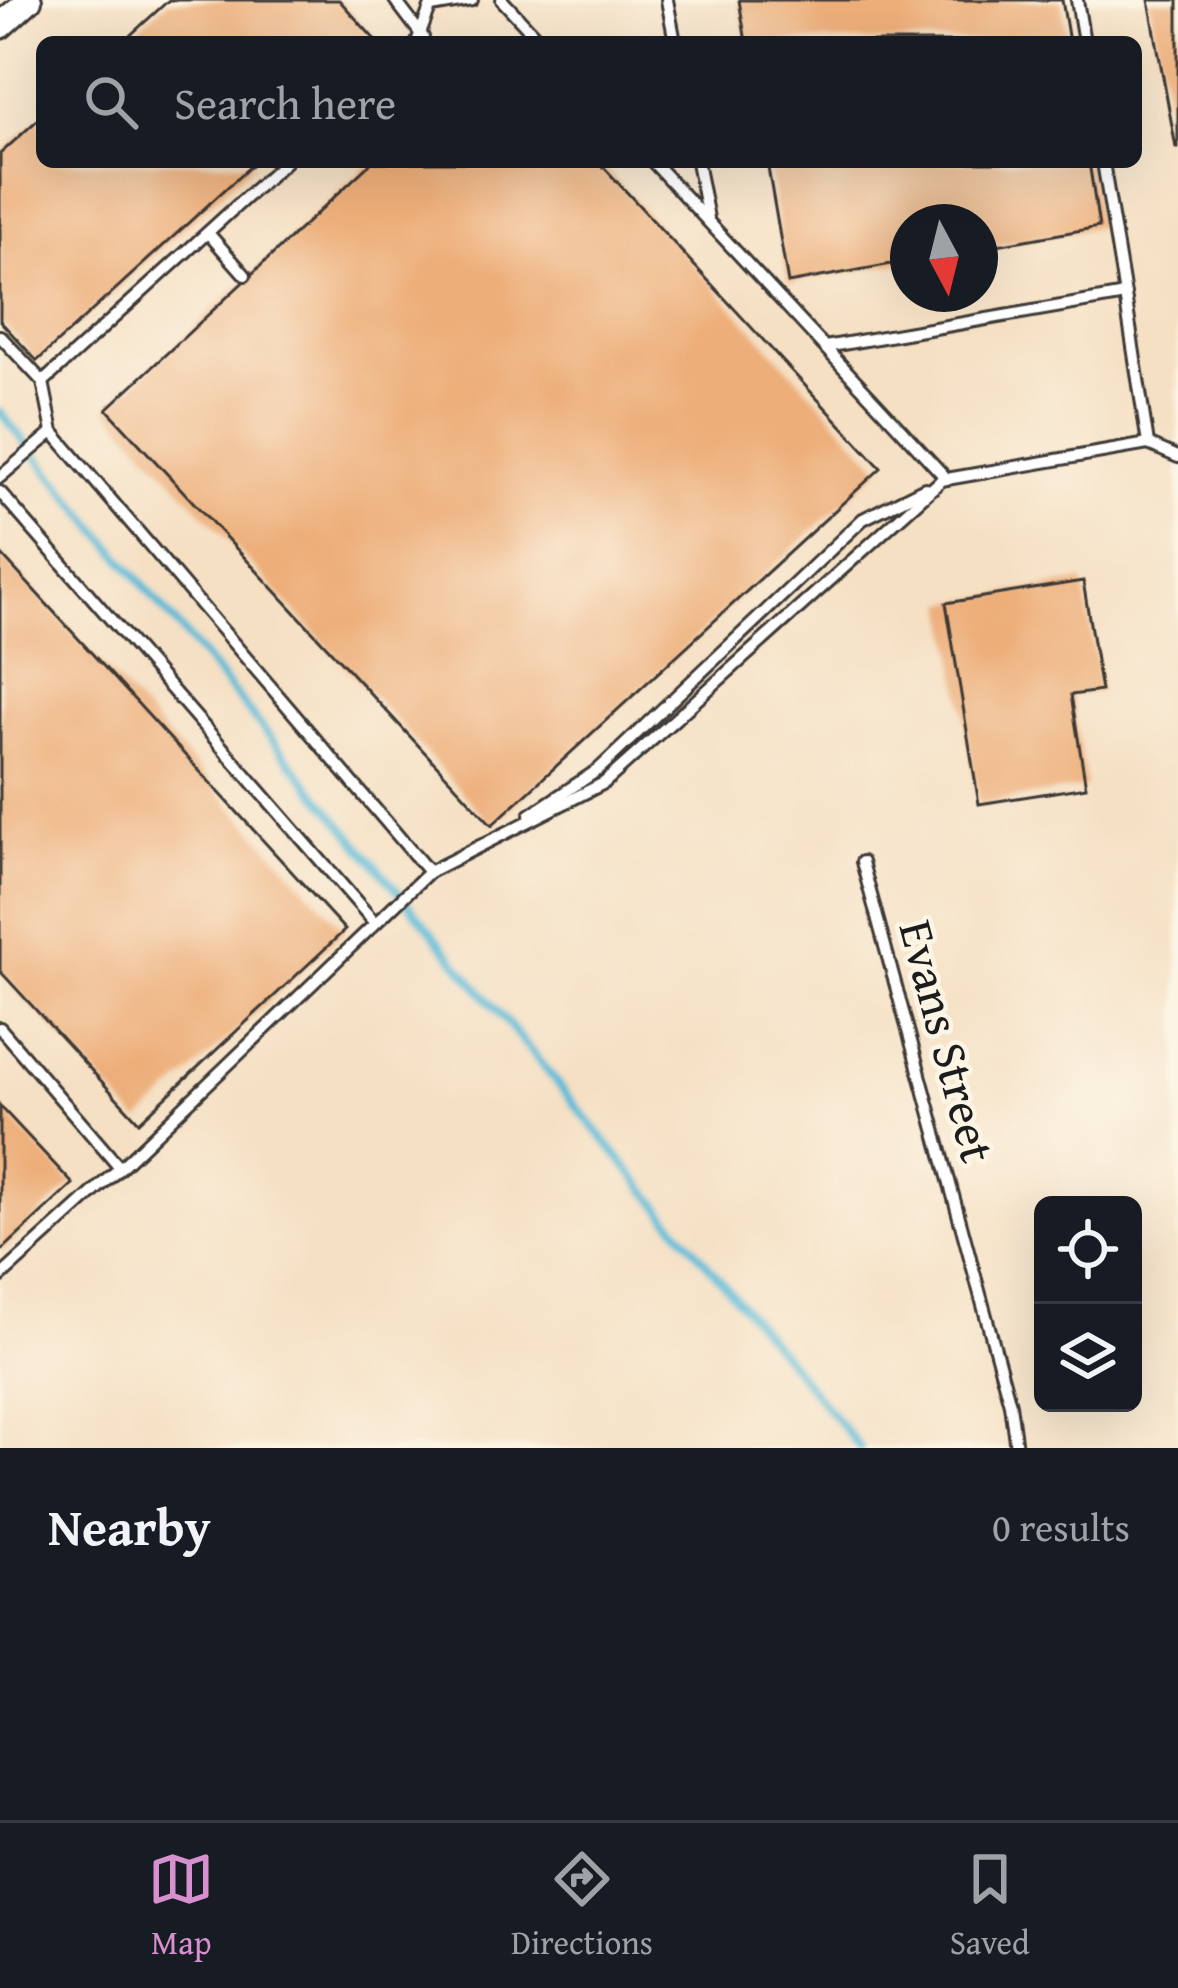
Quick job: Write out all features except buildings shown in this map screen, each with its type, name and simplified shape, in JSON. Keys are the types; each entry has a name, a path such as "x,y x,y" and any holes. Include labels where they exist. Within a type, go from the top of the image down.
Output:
{"street":[{"path":"0,26 29,0"}],"lane":[{"path":"394,0 418,36"},
{"path":"421,36 432,4 472,0"},
{"path":"502,0 535,36"},
{"path":"667,0 674,36"},
{"path":"1077,0 1083,36"},
{"path":"43,382 278,168"},
{"path":"659,168 945,477"},
{"path":"699,168 709,222"},
{"path":"1104,168 1148,444"},
{"path":"208,232 245,275"},
{"path":"825,346 1125,295"},
{"path":"0,336 43,382 52,432 429,872"},
{"path":"4,473 52,432"},
{"path":"467,857 598,770 863,520 945,477 1148,444 1178,457"},
{"path":"0,1277 121,1168 429,872 467,857 604,783 945,477"},
{"path":"0,492 375,922"},
{"name":"Evans Street","path":"862,862 1010,1404 1016,1448"},
{"path":"0,1028 121,1168"}],"waterway":[{"path":"0,412 860,1448"}]}
